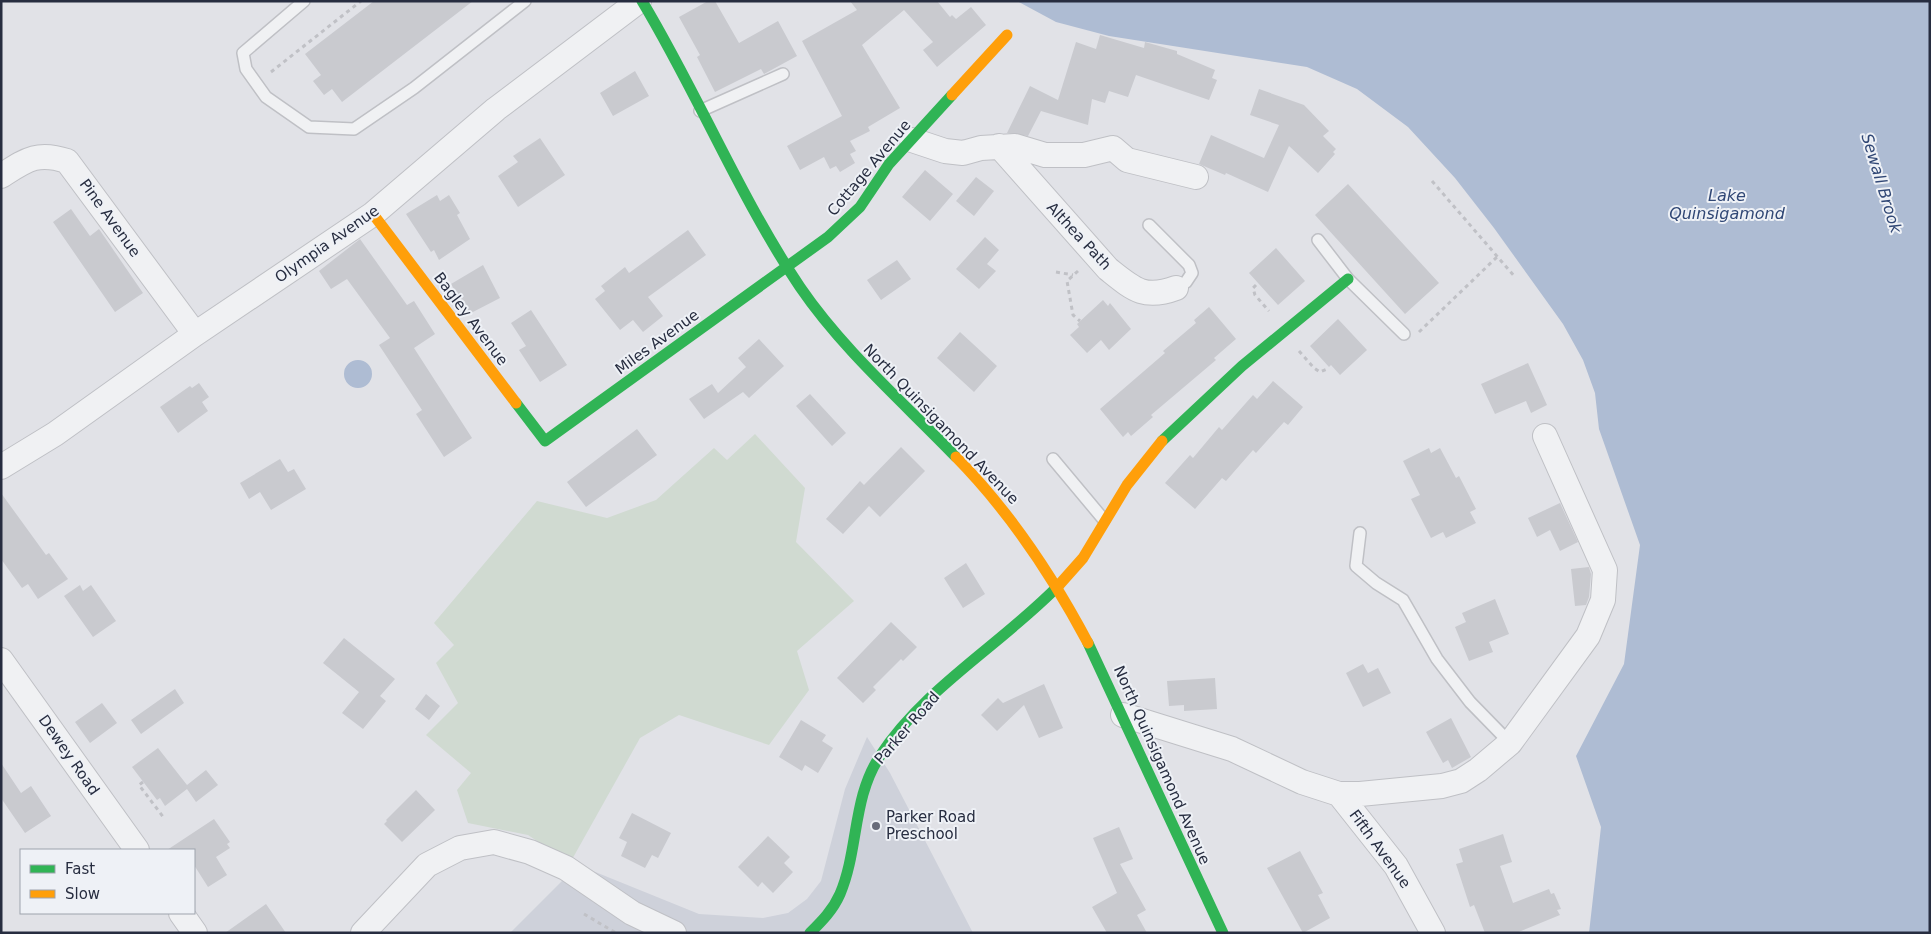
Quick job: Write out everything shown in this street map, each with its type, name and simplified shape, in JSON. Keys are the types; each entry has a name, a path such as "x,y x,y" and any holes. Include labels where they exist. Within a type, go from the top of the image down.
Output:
{"street":[{"name":"North Quinsigamond Avenue","path":"641,1 786,267 814,306 851,350 998,502 1017,526 1056,588 1099,662 1223,933"},
{"name":"Olympia Avenue","path":"1,468 55,434 195,334 373,214 496,109 641,1"},
{"name":"Cottage Avenue","path":"786,267 828,237 850,217 870,193 889,164 1007,35"},
{"path":"912,140 945,151 963,153 999,146 1014,146 1045,155 1084,155 1113,148 1127,160 1196,177"},
{"name":"Althea Path","path":"999,146 1108,269 1128,284 1145,293 1160,294 1176,288"},
{"name":"Pine Avenue","path":"1,176 37,156 53,156 67,161 195,334"},
{"name":"Bagley Avenue","path":"373,214 546,441"},
{"name":"Miles Avenue","path":"546,441 786,267"},
{"name":"Parker Road","path":"810,933 823,924 832,910 848,875 860,793 875,761 939,690 1056,588 1083,558 1104,520 1143,463 1205,398 1348,279"},
{"path":"1123,715 1232,749 1302,782 1339,794 1360,794 1442,786 1461,781 1478,770 1510,743 1588,636 1603,600 1605,570 1545,436"},
{"name":"Dewey Road","path":"1,660 135,849"},
{"name":"Fifth Avenue","path":"1339,794 1396,866 1433,933"},
{"path":"363,933 428,865 460,848 492,842 518,848 560,865 632,914 674,933"},
{"path":"182,914 195,933"}],"lane":[{"path":"304,1 243,53 246,69 266,97 310,127 354,129 414,88 525,1"},
{"path":"700,111 783,74"},
{"path":"1149,225 1189,265 1192,273 1186,282 1176,288"},
{"path":"1318,240 1348,279 1404,334"},
{"path":"1054,459 1104,520"},
{"path":"1360,533 1356,566 1376,583 1403,600 1437,660 1470,702 1510,743"}],"path":[{"path":"271,72 361,1"},
{"path":"1432,180 1516,277"},
{"path":"1404,334 1421,331 1498,256"},
{"path":"1079,270 1066,281 1070,308 1073,315 1080,321"},
{"path":"1056,272 1073,275"},
{"path":"1256,286 1253,288 1254,295 1314,368 1320,372 1327,369"},
{"path":"143,782 139,785 164,818"},
{"path":"584,914 616,933"}],"shaded area":[{"path":"755,434 805,488 796,542 854,601 797,651 809,690 769,745 679,715 640,738 570,863 528,835 468,823 457,790 471,773 426,735 458,703 436,663 454,645 434,623 537,501 607,518 656,500 714,448 727,460"},
{"name":"Parker Road Preschool","path":"867,737 890,773 973,933 510,933 578,865 699,914 763,918 788,913 807,899 821,881 845,789"}],"water":[{"name":"Lake Quinsigamond","path":"1017,1 1930,1 1930,933 1589,933 1601,827 1576,756 1624,664 1640,545 1599,429 1595,393 1583,360 1563,324 1494,228 1455,178 1408,127 1357,89 1307,67 1109,36 1056,22"},
{"path":"358,360 368,364 372,374 368,384 358,388 348,384 344,374 348,364"}],"building":[{"path":"374,1 473,1 342,102 332,89 324,95 313,81 321,75 305,54"},
{"path":"708,1 715,1 739,43 778,21 797,56 764,74 761,69 715,92 697,57 700,55 679,17"},
{"path":"850,1 937,1 950,17 952,15 956,19 971,7 986,25 937,67 923,50 933,42 904,10 862,45 900,108 868,127 870,131 850,141 856,151 850,154 855,163 840,172 836,166 830,169 824,157 800,170 787,146 842,116 802,41 857,10"},
{"path":"1100,35 1144,48 1145,42 1177,51 1177,54 1215,70 1212,78 1217,80 1209,100 1136,75 1128,97 1109,91 1105,103 1092,99 1088,125 1041,111 1028,136 1007,133 1030,86 1058,100 1076,42 1096,49"},
{"path":"635,71 649,96 613,116 600,93"},
{"path":"1259,89 1304,105 1329,131 1323,136 1336,149 1333,152 1335,154 1318,173 1289,146 1268,192 1226,173 1225,175 1199,164 1211,135 1264,158 1279,125 1250,115"},
{"path":"540,138 565,175 518,207 498,176 518,162 513,156"},
{"path":"925,170 953,194 930,221 902,197"},
{"path":"976,177 994,191 974,216 956,201"},
{"path":"1348,184 1439,283 1405,314 1315,215"},
{"path":"437,195 440,201 449,195 460,213 457,215 470,239 439,260 434,250 431,252 406,214"},
{"path":"71,209 90,236 99,229 143,293 115,312 53,222"},
{"path":"688,230 706,255 648,297 663,316 643,332 633,320 620,330 595,299 605,291 601,286 625,267 629,273"},
{"path":"985,237 999,250 987,264 996,271 979,289 956,269"},
{"path":"360,239 407,305 414,301 435,334 414,348 472,438 444,457 416,414 422,410 379,345 390,338 347,279 331,289 319,271"},
{"path":"1276,248 1305,281 1278,305 1249,273"},
{"path":"897,260 911,279 881,300 867,280"},
{"path":"483,265 500,298 469,314 451,284"},
{"path":"1103,300 1108,306 1110,303 1131,329 1109,350 1101,340 1087,353 1070,335 1079,327 1077,324"},
{"path":"1209,307 1236,339 1214,358 1216,360 1151,415 1153,417 1131,436 1128,432 1123,437 1100,409 1165,353 1163,351 1196,323 1194,320"},
{"path":"531,310 567,365 540,382 519,350 526,346 511,323"},
{"path":"1338,319 1367,350 1340,375 1331,365 1329,367 1310,346"},
{"path":"960,332 997,366 974,392 937,358"},
{"path":"759,339 784,366 749,398 743,392 704,419 689,399 712,384 718,393 746,367 738,358"},
{"path":"1528,363 1547,405 1531,413 1526,401 1495,414 1481,384"},
{"path":"1273,381 1303,407 1288,425 1284,422 1256,453 1253,450 1226,481 1222,478 1195,509 1165,483 1190,455 1193,458 1219,427 1222,430 1253,395 1257,399"},
{"path":"199,383 209,397 202,402 208,411 178,433 160,407 190,386 192,388"},
{"path":"810,394 846,433 832,446 796,406"},
{"path":"637,429 657,455 586,507 567,482"},
{"path":"901,447 925,471 880,517 869,506 843,534 826,519 860,481 864,485"},
{"path":"1429,448 1431,453 1440,448 1456,478 1459,476 1476,509 1470,512 1476,523 1446,538 1443,532 1431,538 1411,499 1420,495 1403,461"},
{"path":"280,459 288,472 294,469 306,489 271,510 260,492 249,499 240,483"},
{"path":"1,493 46,555 49,553 68,579 38,599 28,584 22,588 1,559"},
{"path":"1560,503 1578,542 1560,551 1550,530 1537,537 1528,518"},
{"path":"966,563 985,594 963,608 944,578"},
{"path":"1589,567 1591,574 1589,597 1586,605 1575,606 1571,569"},
{"path":"80,585 83,591 91,585 116,621 93,637 64,596"},
{"path":"1495,599 1509,634 1489,642 1493,652 1469,661 1455,627 1466,622 1462,613"},
{"path":"891,622 917,647 903,661 901,659 873,687 876,690 863,703 837,678"},
{"path":"344,638 395,679 380,696 386,701 363,729 342,713 359,692 323,663"},
{"path":"1363,664 1368,673 1378,668 1391,693 1363,707 1346,673"},
{"path":"1215,678 1217,709 1184,711 1184,705 1169,706 1167,681"},
{"path":"1044,684 1063,728 1039,738 1024,705 997,731 981,715 998,698 1003,703"},
{"path":"175,689 184,703 141,734 131,720"},
{"path":"426,694 440,706 429,720 415,709"},
{"path":"102,703 117,723 90,743 75,722"},
{"path":"1451,718 1471,757 1452,768 1448,760 1443,763 1426,732"},
{"path":"801,720 826,735 822,741 833,748 818,773 805,765 802,771 779,757"},
{"path":"158,748 187,785 206,770 218,785 196,802 187,789 165,806 160,798 157,800 132,767"},
{"path":"1,763 21,793 31,786 51,816 25,833 1,798"},
{"path":"416,790 435,810 402,842 384,824"},
{"path":"632,813 671,833 658,858 652,855 645,868 621,856 627,842 619,838"},
{"path":"214,819 230,842 227,844 230,848 216,857 227,875 208,887 195,867 195,849 169,849"},
{"path":"1119,827 1133,859 1120,864 1146,910 1137,915 1147,933 1107,933 1092,907 1117,893 1093,838"},
{"path":"1503,834 1512,862 1500,866 1513,903 1549,889 1551,894 1554,893 1561,909 1557,910 1560,915 1516,933 1485,933 1474,905 1470,907 1456,864 1463,862 1459,849"},
{"path":"768,836 790,857 784,863 793,872 773,893 762,882 758,887 738,867"},
{"path":"1300,851 1323,893 1318,895 1330,918 1303,933 1267,868"},
{"path":"266,904 286,933 225,933"}],"traffic: fast":[{"path":"642,1 682,72 757,217 800,287 854,354 956,457"},
{"path":"516,403 545,441 828,237 860,207 889,164 952,95"},
{"path":"1162,441 1242,366 1348,279"},
{"path":"810,933 831,910 840,894 846,877 860,806 871,772 880,756 898,732 941,687 1014,627 1059,585"},
{"path":"1088,643 1223,933"}],"traffic: slow":[{"path":"952,95 1007,35"},
{"path":"373,214 516,403"},
{"path":"1059,585 1083,558 1127,485 1162,441"},
{"path":"956,457 976,478 1029,545 1060,593 1088,643"}],"place":[{"name":"Parker Road Preschool","path":"876,826"}],"water label":[{"name":"Sewall Brook","path":"1882,183"}]}
